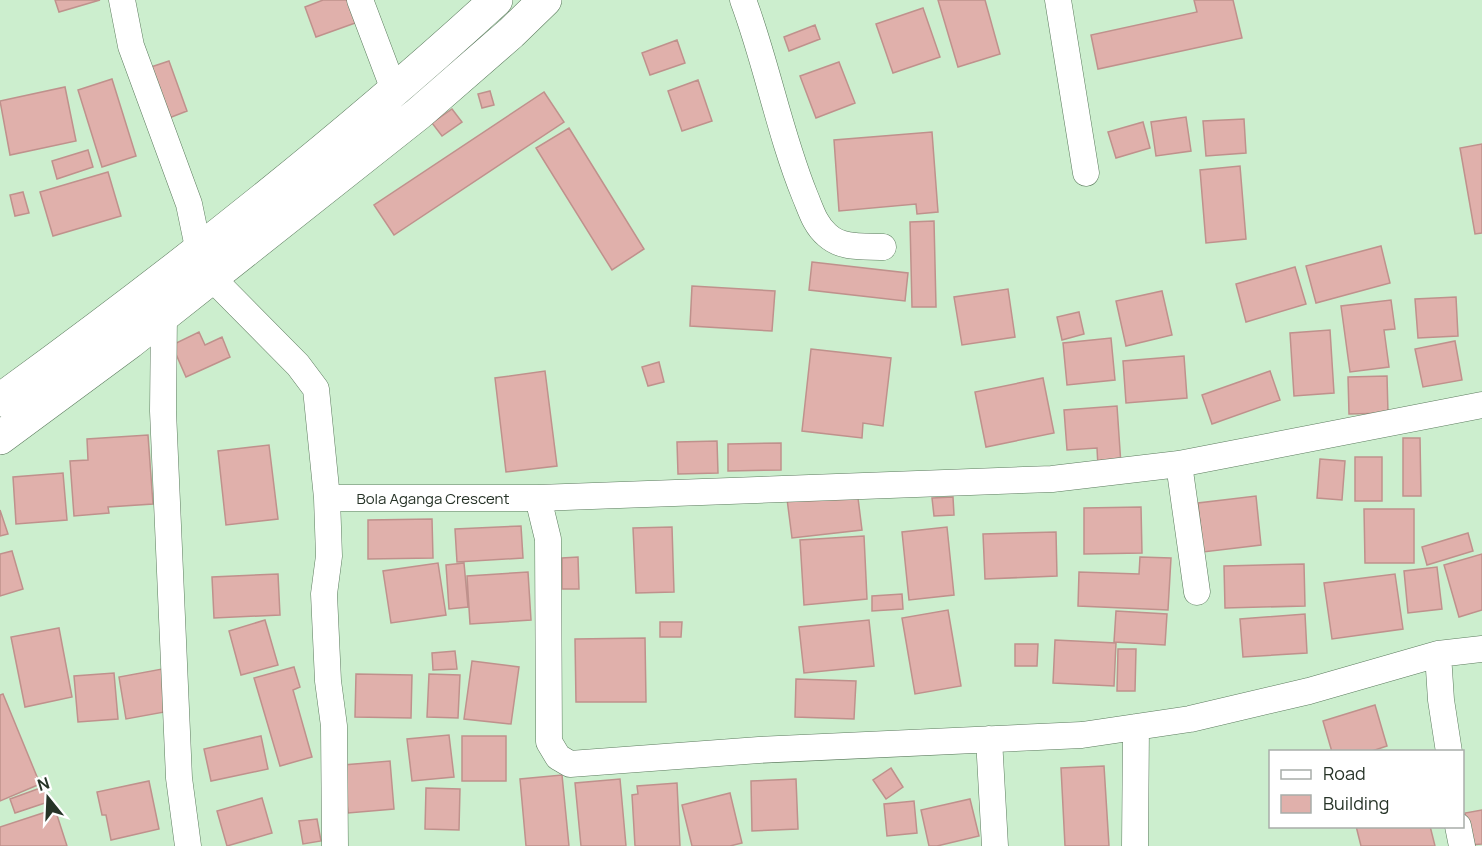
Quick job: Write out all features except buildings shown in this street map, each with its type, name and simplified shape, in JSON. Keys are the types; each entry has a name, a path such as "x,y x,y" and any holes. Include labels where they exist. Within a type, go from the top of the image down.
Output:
{"main road":[{"path":"0,438 164,314 206,265 394,90 496,0"},
{"path":"0,400 206,265 243,251 418,114 511,33 545,0"}],"street":[{"path":"122,0 131,46 189,204 206,265 298,365 316,389 327,498 329,556 324,594 328,681 334,726 335,846"},
{"path":"360,0 394,90"},
{"path":"743,0 794,168 817,225 827,236 842,245 883,247"},
{"path":"1058,0 1086,173"},
{"path":"164,314 163,411 179,778 188,846"},
{"name":"Bola Aganga Crescent","path":"327,498 538,498 1052,479 1179,465 1482,405"},
{"path":"1179,465 1197,592"},
{"path":"538,498 548,539 549,742 558,757 570,765 759,750 1082,735 1190,720 1309,691 1438,654 1482,648"},
{"path":"1438,654 1441,700 1449,750"},
{"path":"1135,846 1136,727"},
{"path":"989,739 995,846"},
{"path":"1458,828 1462,846"}]}
